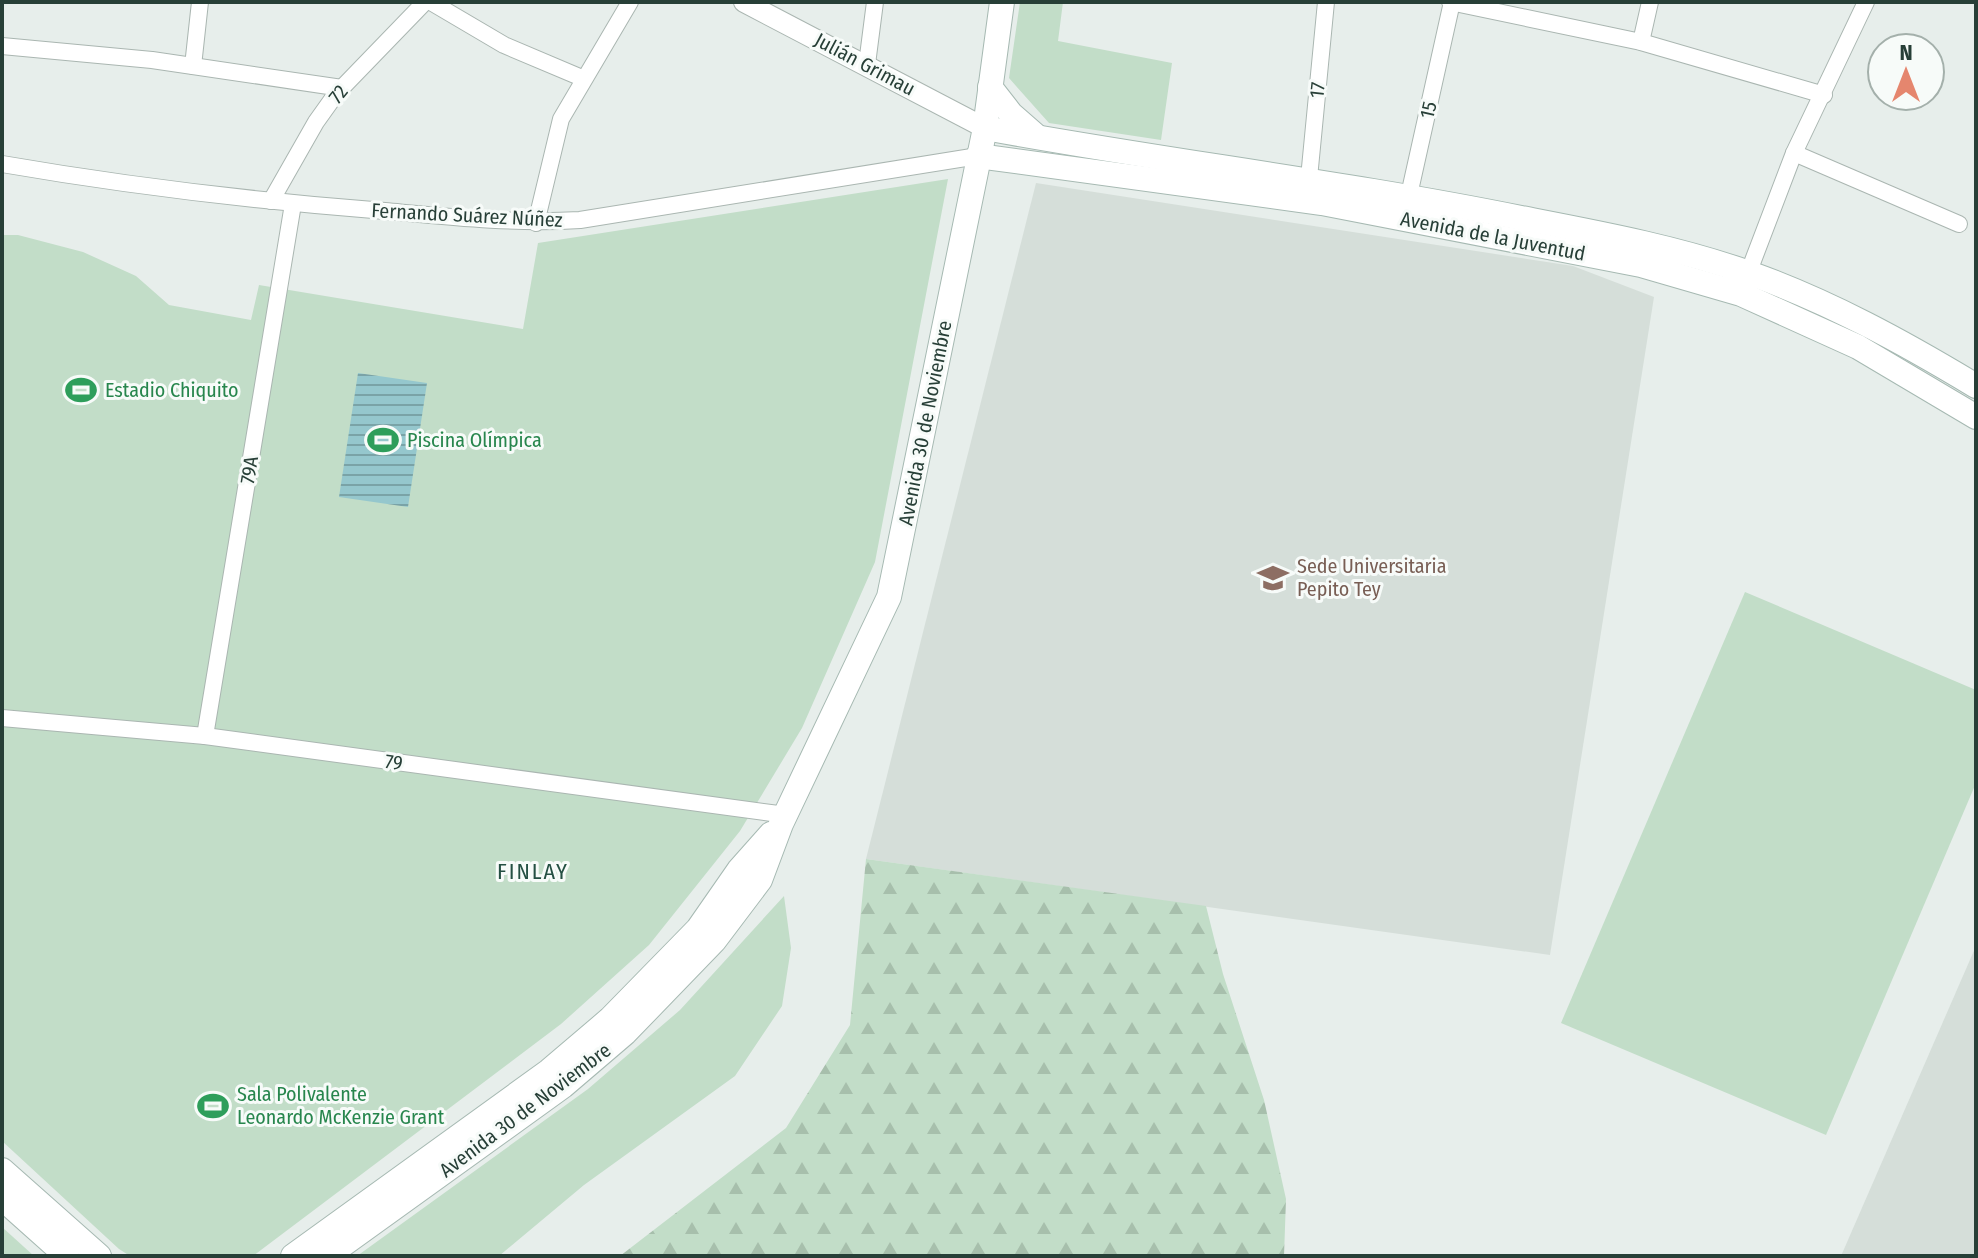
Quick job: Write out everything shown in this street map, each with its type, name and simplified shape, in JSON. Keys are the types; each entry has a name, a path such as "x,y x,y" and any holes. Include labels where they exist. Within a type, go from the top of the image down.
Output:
{"main road":[{"name":"Avenida 30 de Noviembre","path":"327,1256 563,1086 625,1033 714,941 760,880 783,819 889,597 985,128 1002,2"},
{"path":"990,87 1011,114 1037,137"},
{"name":"Avenida de la Juventud","path":"985,128 1309,178 1406,207 1644,254 1745,283 1884,331 1976,386"},
{"name":"Avenida de la Juventud","path":"978,156 1322,203 1406,207"},
{"path":"971,193 986,176 1012,161"},
{"name":"Avenida de la Juventud","path":"1745,283 1976,417"},
{"name":"Avenida 30 de Noviembre","path":"293,1256 549,1071 610,1019 698,929 739,870 783,819"},
{"path":"2,1170 99,1256"},
{"path":"2,1198 67,1256"}],"street":[{"path":"193,66 200,2"},
{"path":"428,2 504,45 582,78"},
{"name":"72","path":"271,201 316,122 342,88 428,2"},
{"path":"536,223 561,119 582,78 630,2"},
{"name":"Julián Grimau","path":"744,2 985,128"},
{"path":"867,64 875,2"},
{"name":"17","path":"1309,178 1326,2"},
{"path":"1451,2 1641,42 1824,95"},
{"name":"15","path":"1406,207 1451,2"},
{"path":"1641,42 1650,2"},
{"path":"1745,283 1794,153 1866,2"},
{"path":"2,46 193,66 342,88"},
{"path":"1794,153 1959,224"},
{"name":"Fernando Suárez Núñez","path":"2,164 86,178 293,204 536,223 580,220 978,156"},
{"name":"79A","path":"205,736 293,204"},
{"name":"79","path":"2,718 205,736 783,819"}],"shaded area":[{"name":"Sede Universitaria Pepito Tey","path":"1036,183 1573,266 1654,297 1550,955 866,859"},
{"path":"1976,946 1976,1256 1841,1256"}],"green space":[{"path":"1020,2 1063,2 1058,41 1172,63 1161,140 1049,123 1009,78"},
{"path":"948,179 875,562 802,728 740,831 649,945 561,1024 253,1256 130,1256 119,1249 2,1141 2,235 18,235 83,252 136,276 169,305 251,320 259,285 523,329 538,243"},
{"path":"1745,592 1976,690 1976,783 1826,1135 1561,1023"},
{"path":"866,859 1206,906 1223,974 1264,1100 1286,1199 1284,1256 620,1256 786,1128 850,1025"},
{"path":"784,896 791,948 782,1006 735,1076 584,1185 499,1256 357,1256 588,1089 680,1010"},
{"path":"2,1227 34,1256 2,1256"}],"water":[{"name":"Piscina Olímpica","path":"358,373 427,383 408,507 339,497"}],"place":[{"name":"Estadio Chiquito","path":"81,390"},
{"name":"Piscina Olímpica","path":"383,440"},
{"name":"Sede Universitaria Pepito Tey","path":"1273,578"},
{"name":"Sala Polivalente Leonardo McKenzie Grant","path":"213,1106"}],"district":[{"name":"FINLAY","path":"533,871"}]}
